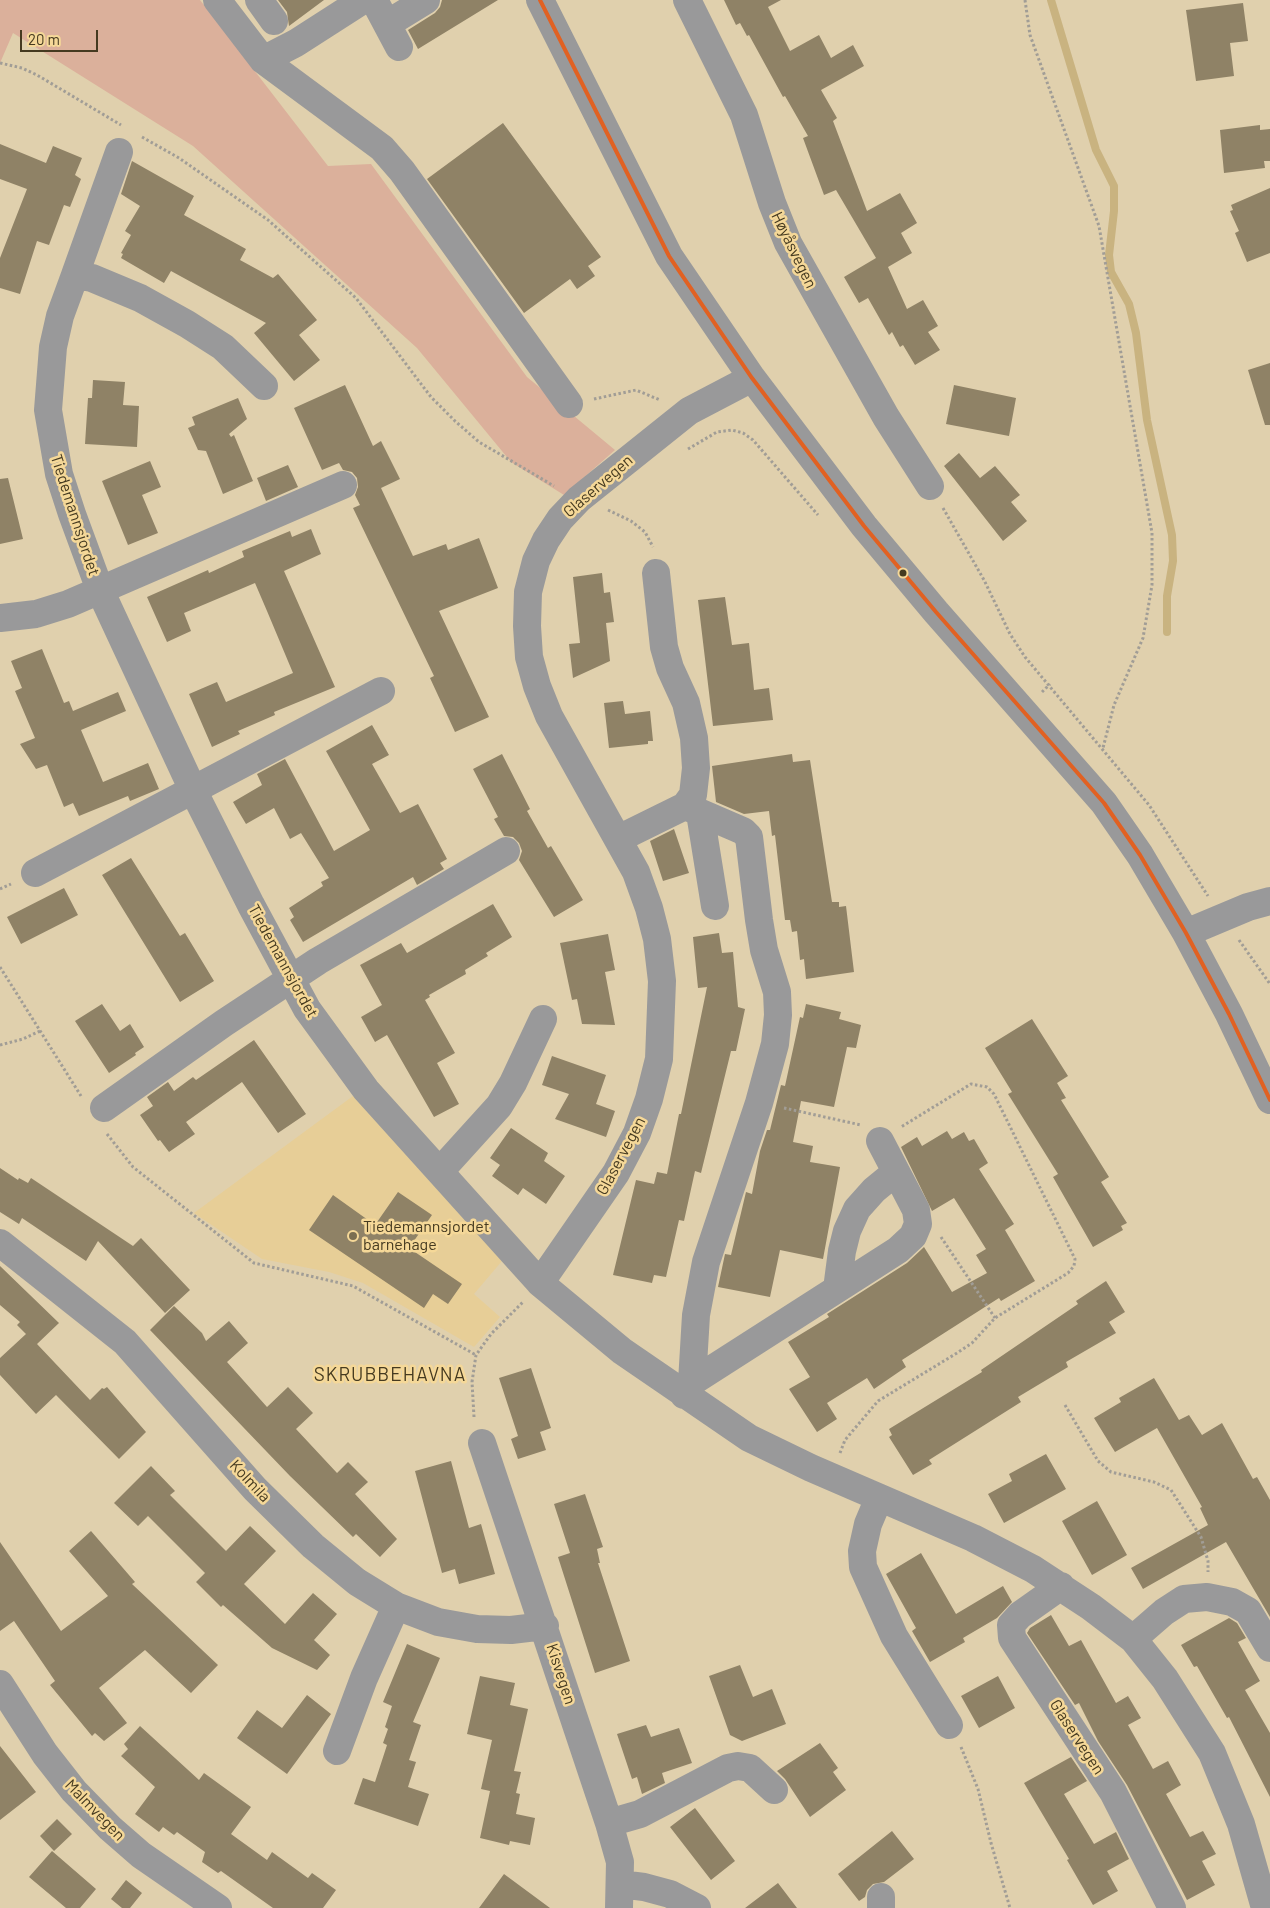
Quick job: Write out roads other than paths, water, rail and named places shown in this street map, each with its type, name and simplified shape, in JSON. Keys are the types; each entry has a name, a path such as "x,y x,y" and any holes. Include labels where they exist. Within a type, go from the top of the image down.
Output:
{"street":[{"path":"217,0 263,60 382,148 402,171 569,404"},
{"path":"263,60 296,43 363,0"},
{"path":"374,0 393,36 426,0"},
{"path":"540,0 669,256 752,378 864,526 936,612 1104,803 1140,855 1186,933 1229,1014 1270,1100"},
{"name":"Høyåsvegen","path":"687,0 744,115 772,203 788,243 886,417 930,486"},
{"name":"Tiedemannsjordet","path":"128,139 60,316 53,347 48,410 59,474 100,590 192,788 307,1010 366,1090 540,1283"},
{"path":"75,275 92,278 140,298 188,324 223,347 264,386"},
{"name":"Glaservegen","path":"540,1283 616,1173 637,1133 649,1099 659,1059 662,981 657,939 649,908 636,872 550,716 537,686 529,657 526,626 528,592 536,561 555,526 579,499 689,411 752,378"},
{"path":"100,590 343,485"},
{"path":"656,573 664,647 670,668 686,704 694,738 696,768 693,810 715,906"},
{"name":"Tiedemannsjordet","path":"0,618 36,614 68,604 100,590"},
{"path":"35,872 192,788 381,691"},
{"path":"618,839 693,810 744,832 749,838 764,950 777,992 778,1015 775,1044 759,1103 706,1262 696,1315 688,1389"},
{"path":"97,1112 318,960 506,851"},
{"path":"1186,933 1248,907 1270,901"},
{"path":"440,1170 498,1106 513,1083 543,1020"},
{"path":"688,1389 837,1288 898,1250 913,1236 918,1224 916,1210 880,1141"},
{"path":"837,1288 842,1251 857,1209 874,1190 896,1172"},
{"name":"Kolmila","path":"0,1243 124,1342 255,1489 300,1533 357,1582 396,1606 438,1622 477,1629 511,1630 545,1626"},
{"path":"540,1283 615,1345 688,1389 749,1438 829,1476 973,1538 1033,1569 1061,1586 1133,1639 1165,1679 1212,1753 1241,1824 1266,1908"},
{"name":"Kisvegen","path":"482,1443 545,1626 609,1823 620,1862 620,1896"},
{"path":"879,1498 868,1524 862,1551 863,1567 894,1636 949,1725"},
{"name":"Glaservegen","path":"1061,1586 1020,1616 1011,1625 1012,1638 1113,1792 1172,1908"},
{"path":"1133,1639 1164,1612 1184,1599 1207,1597 1232,1602 1248,1611 1270,1648"},
{"path":"337,1751 364,1678 396,1606"},
{"name":"Malmvegen","path":"0,1684 45,1754 74,1791 110,1828 140,1855 218,1908"},
{"path":"609,1823 640,1814 728,1768 738,1766 750,1768 774,1790"},
{"path":"620,1896 644,1887 670,1894 697,1908"}],"waterway":[{"path":"1051,0 1096,150 1114,186 1114,211 1109,255 1111,272 1129,304 1136,333 1147,420 1172,535 1173,561 1167,596 1167,632"}],"place":[{"name":"Tiedemannsjordet barnehage","path":"353,1236"}],"district":[{"name":"SKRUBBEHAVNA","path":"390,1375"}]}
